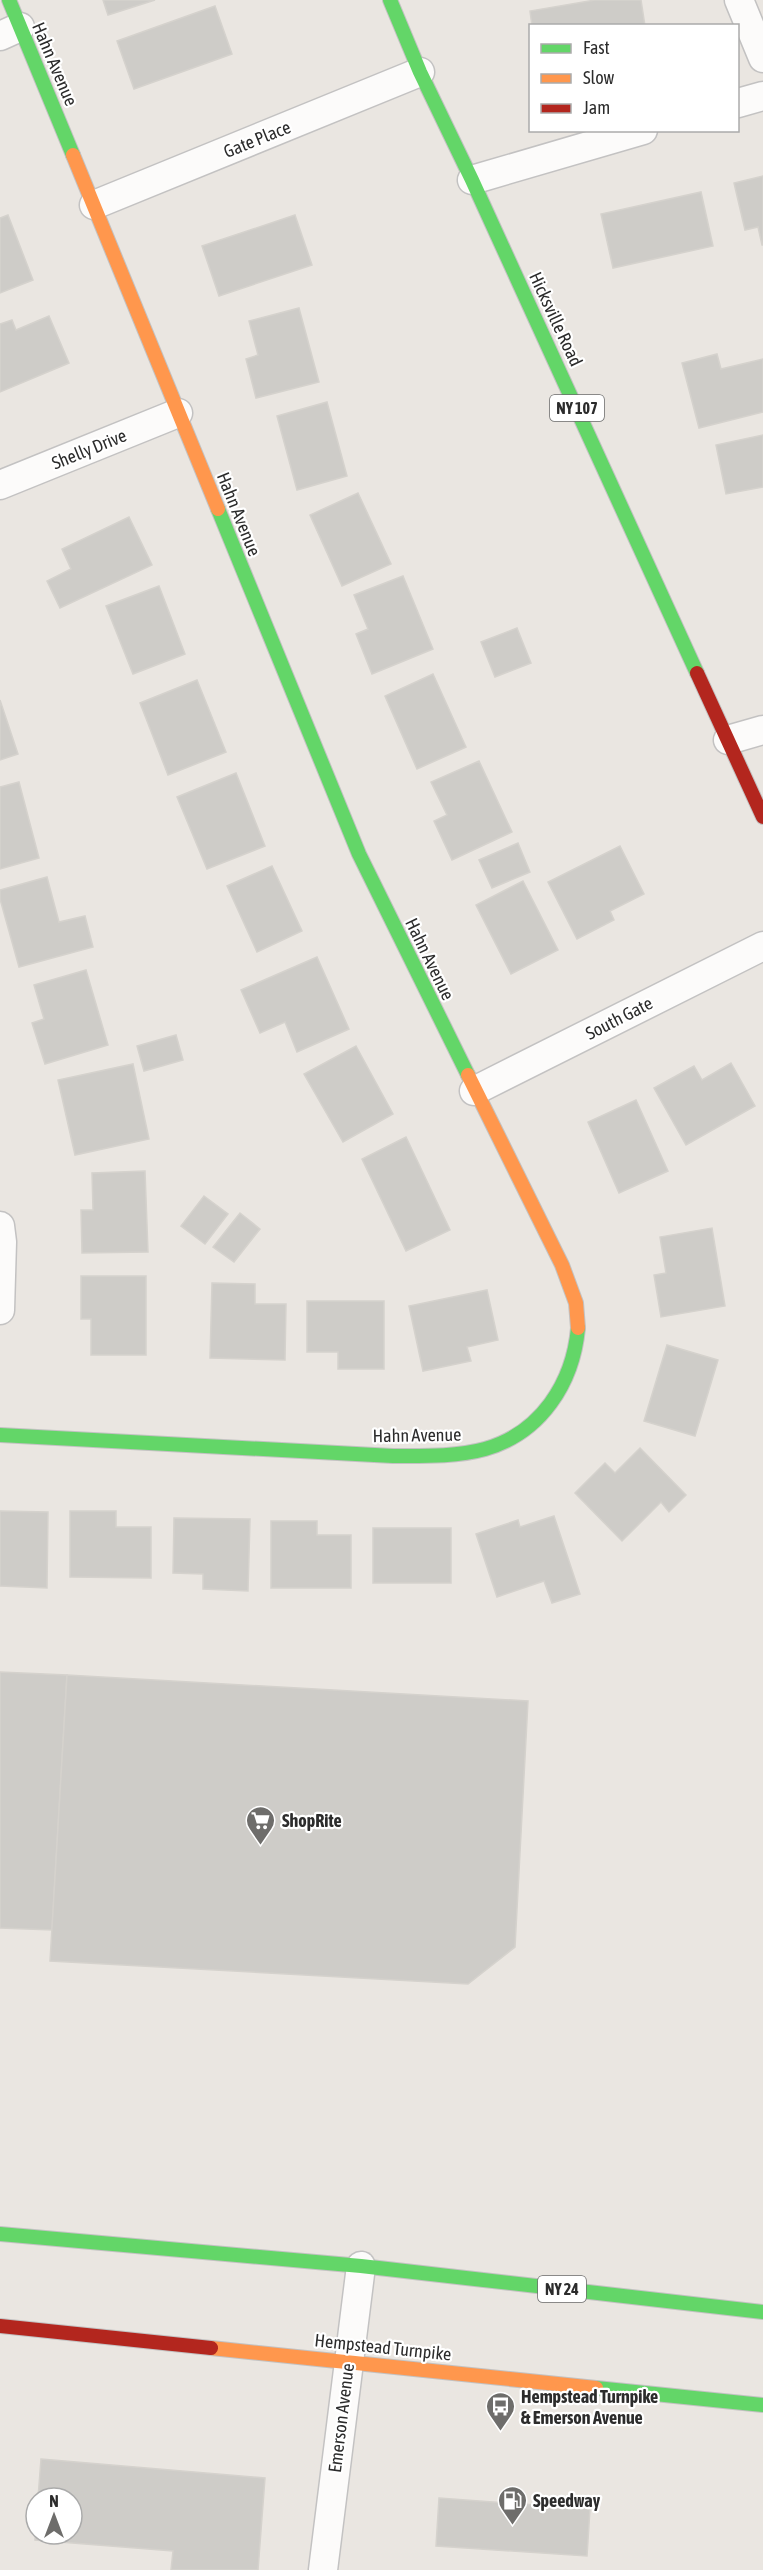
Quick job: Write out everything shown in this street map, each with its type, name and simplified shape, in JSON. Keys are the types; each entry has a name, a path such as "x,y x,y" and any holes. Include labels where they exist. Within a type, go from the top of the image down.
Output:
{"main road":[{"name":"Hahn Avenue","path":"0,1435 373,1454 460,1455 506,1442 534,1424 568,1377 576,1352 577,1309 562,1266 359,854 94,205 10,31 9,0"},
{"name":"Hicksville Road","path":"390,0 420,72 472,180 763,817"},
{"name":"NY 24","path":"0,2234 361,2266 763,2312"},
{"name":"Hempstead Turnpike","path":"0,2326 763,2405"}],"street":[{"path":"739,0 763,58"},
{"name":"Gate Place","path":"94,205 420,72"},
{"path":"739,103 763,96"},
{"path":"472,180 636,132"},
{"name":"Shelly Drive","path":"0,485 178,413"},
{"path":"728,740 763,730"},
{"name":"South Gate","path":"474,1091 763,945"},
{"path":"0,1226 2,1242 0,1310"},
{"name":"Emerson Avenue","path":"323,2570 361,2266"}],"building":[{"path":"103,0 155,0 108,15"},
{"path":"595,0 641,0 645,24 532,24 530,11"},
{"path":"215,6 232,54 134,89 117,41"},
{"path":"763,176 762,245 758,227 745,230 734,183"},
{"path":"701,192 713,246 613,268 601,214"},
{"path":"8,215 33,280 0,293 0,218"},
{"path":"295,215 312,265 219,296 202,246"},
{"path":"299,308 319,382 256,398 246,359 258,355 249,321"},
{"path":"49,316 69,363 0,392 0,324 12,320 16,330"},
{"path":"717,354 721,369 763,359 763,412 699,428 682,363"},
{"path":"327,402 347,476 297,490 277,416"},
{"path":"763,435 763,487 726,494 716,445"},
{"path":"358,493 391,564 342,586 310,515"},
{"path":"129,517 152,565 60,608 47,581 71,569 62,549"},
{"path":"403,576 433,649 372,674 356,634 368,629 354,595"},
{"path":"159,586 185,654 133,674 106,606"},
{"path":"517,628 531,663 495,677 481,642"},
{"path":"433,674 466,747 417,769 385,696"},
{"path":"197,680 226,752 168,775 140,703"},
{"path":"0,700 18,754 0,760"},
{"path":"479,761 512,832 452,860 434,821 447,815 431,782"},
{"path":"236,773 265,846 207,869 177,797"},
{"path":"19,782 39,858 0,869 0,787"},
{"path":"518,843 530,872 492,888 479,860"},
{"path":"620,846 644,894 610,911 614,920 577,939 548,882"},
{"path":"272,866 302,931 257,952 227,886"},
{"path":"47,877 59,922 85,916 93,947 19,967 0,899 0,890"},
{"path":"523,881 558,950 511,974 476,905"},
{"path":"317,957 349,1029 297,1052 285,1022 260,1033 241,990"},
{"path":"86,970 108,1045 45,1064 32,1023 44,1019 34,985"},
{"path":"176,1035 183,1060 144,1071 137,1046"},
{"path":"356,1046 393,1114 343,1142 304,1074"},
{"path":"731,1063 755,1106 686,1145 654,1088 694,1066 702,1080"},
{"path":"133,1064 149,1139 75,1155 58,1080"},
{"path":"636,1100 668,1171 619,1193 588,1122"},
{"path":"406,1137 450,1230 406,1251 362,1159"},
{"path":"145,1171 148,1252 82,1253 81,1210 93,1210 92,1173"},
{"path":"204,1196 228,1214 205,1244 181,1226"},
{"path":"240,1213 260,1229 234,1262 213,1247"},
{"path":"712,1228 725,1306 661,1317 654,1275 666,1273 660,1237"},
{"path":"81,1276 146,1276 146,1355 91,1355 91,1319 81,1319"},
{"path":"212,1283 255,1284 255,1304 286,1304 285,1360 210,1358"},
{"path":"487,1290 498,1340 467,1347 471,1361 423,1371 409,1306"},
{"path":"307,1301 384,1301 384,1369 338,1369 338,1352 307,1352"},
{"path":"667,1345 718,1360 695,1436 644,1421"},
{"path":"640,1448 686,1495 669,1512 661,1502 622,1541 575,1493 605,1463 615,1473"},
{"path":"0,1511 48,1512 47,1588 0,1586"},
{"path":"70,1511 116,1511 116,1527 151,1527 151,1578 70,1577"},
{"path":"554,1516 580,1594 552,1603 544,1581 497,1597 476,1534 518,1520 520,1527"},
{"path":"174,1518 250,1519 248,1591 203,1589 203,1574 173,1573"},
{"path":"271,1521 317,1521 317,1535 351,1535 351,1588 271,1588"},
{"path":"373,1528 451,1528 451,1583 373,1583"},
{"path":"0,1672 67,1675 52,1930 0,1928"},
{"path":"67,1675 528,1701 515,1947 468,1984 50,1961"},
{"path":"41,2459 265,2478 258,2570 171,2570 173,2551 84,2544 84,2486 39,2486"},
{"path":"439,2498 590,2509 587,2556 436,2546"}],"traffic: fast":[{"path":"9,0 73,155"},
{"path":"390,0 420,72 472,180 697,673"},
{"path":"218,509 359,854 468,1075"},
{"path":"0,1435 393,1456 439,1456 474,1452 505,1441 522,1431 551,1403 569,1368 578,1328"},
{"path":"0,2234 361,2266 763,2312"},
{"path":"596,2388 763,2405"}],"traffic: slow":[{"path":"73,155 218,509"},
{"path":"468,1075 562,1265 576,1303 578,1328"},
{"path":"211,2348 596,2388"}],"traffic: jam":[{"path":"697,673 763,817"},
{"path":"0,2326 211,2348"}],"place":[{"name":"ShopRite","path":"261,1846"},
{"name":"Hempstead Turnpike & Emerson Avenue","path":"500,2432"},
{"name":"Speedway","path":"512,2526"}]}
